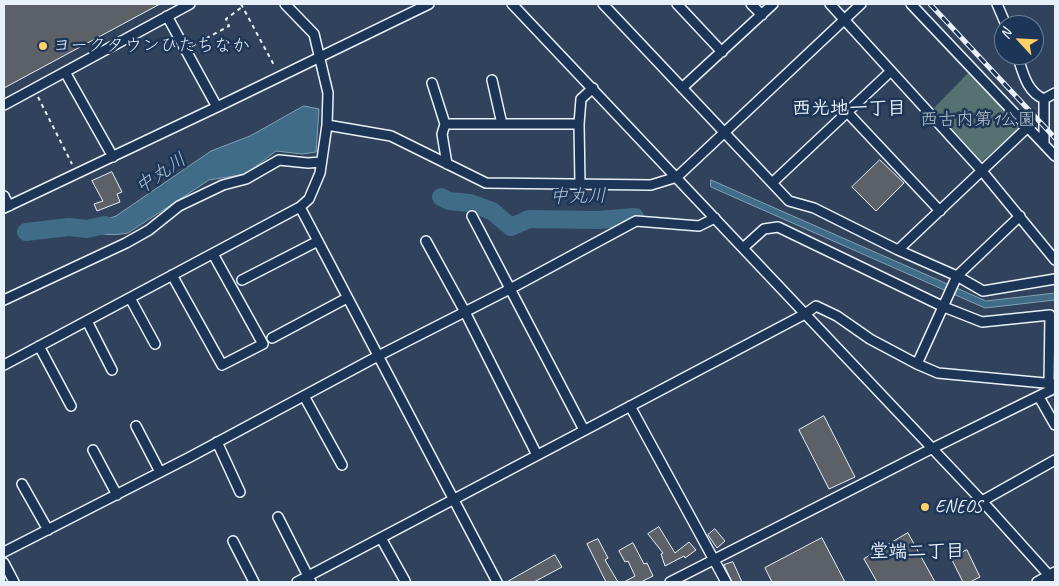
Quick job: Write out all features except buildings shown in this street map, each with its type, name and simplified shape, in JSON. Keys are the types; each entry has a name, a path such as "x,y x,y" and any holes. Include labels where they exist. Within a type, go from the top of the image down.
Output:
{"street":[{"path":"4,104 190,4"},
{"path":"4,365 300,207 309,199 320,172 328,92 314,34 285,4"},
{"path":"4,196 6,207 429,4"},
{"path":"512,4 1053,576 1036,582"},
{"path":"603,4 788,201 814,208 898,250 957,276 983,291 1055,279"},
{"path":"677,4 722,52"},
{"path":"751,4 762,15"},
{"path":"682,88 773,4"},
{"path":"830,4 982,171 1055,260"},
{"path":"326,125 391,136 486,183 651,185 677,177 862,4"},
{"path":"911,4 1055,156"},
{"path":"167,16 217,107"},
{"path":"1020,65 1028,87 1036,96 1044,99 1055,93"},
{"path":"772,183 891,71"},
{"path":"65,72 113,156"},
{"path":"492,80 502,124"},
{"path":"432,83 445,124 442,134 447,164"},
{"path":"580,184 579,124 581,99 593,88"},
{"path":"1044,99 1044,143"},
{"path":"847,112 940,211"},
{"path":"445,124 579,124"},
{"path":"898,250 1028,127"},
{"path":"4,300 126,243 149,230 179,206 223,185 246,179 279,160 308,163 321,162"},
{"path":"300,207 453,500 498,582"},
{"path":"472,216 584,430"},
{"path":"917,364 957,276 1020,216"},
{"path":"4,552 510,289 636,221 699,226 715,218"},
{"path":"743,248 764,229 778,226 944,307 982,322 1050,315 1053,385"},
{"path":"242,280 318,240"},
{"path":"426,240 465,312 537,455"},
{"path":"172,275 222,365 263,344 213,254"},
{"path":"130,298 155,344"},
{"path":"272,338 348,298"},
{"path":"297,582 310,579 381,538 805,314 816,306 838,316 870,339 917,364 938,372 1053,385"},
{"path":"87,320 112,370"},
{"path":"39,346 71,406"},
{"path":"670,582 1039,396 1053,385"},
{"path":"304,396 342,465"},
{"path":"1039,396 1055,425"},
{"path":"630,406 726,582"},
{"path":"136,426 160,472"},
{"path":"217,442 240,492"},
{"path":"93,450 116,494"},
{"path":"982,501 1055,460"},
{"path":"22,484 48,530"},
{"path":"278,518 310,579"},
{"path":"381,538 405,581"},
{"path":"233,541 254,582"},
{"path":"4,563 14,582"}],"path":[{"path":"185,50 229,26 226,19 241,5 275,67"},
{"path":"33,89 72,164"}],"green space":[{"name":"西古内第1公園","path":"968,73 1021,127 981,162 934,108"}],"water":[{"path":"304,106 319,109 316,152 302,154 276,151 246,174 209,180 128,233 105,234 82,228 116,216 211,151 250,136"},
{"path":"711,180 986,301 1055,293 1055,300 985,308 711,187"}],"waterway":[{"name":"中丸川","path":"441,197 449,201 470,203 492,211 511,227 529,219 597,220 635,217"},
{"name":"中丸川","path":"26,232 69,227 87,229 105,225"}],"railway":[{"path":"930,4 1055,138"}],"place":[{"name":"ヨークタウンひたちなか","path":"43,46"},
{"name":"ENEOS","path":"925,507"}],"district":[{"name":"西光地一丁目","path":"849,109"},
{"name":"堂端二丁目","path":"917,552"}]}
